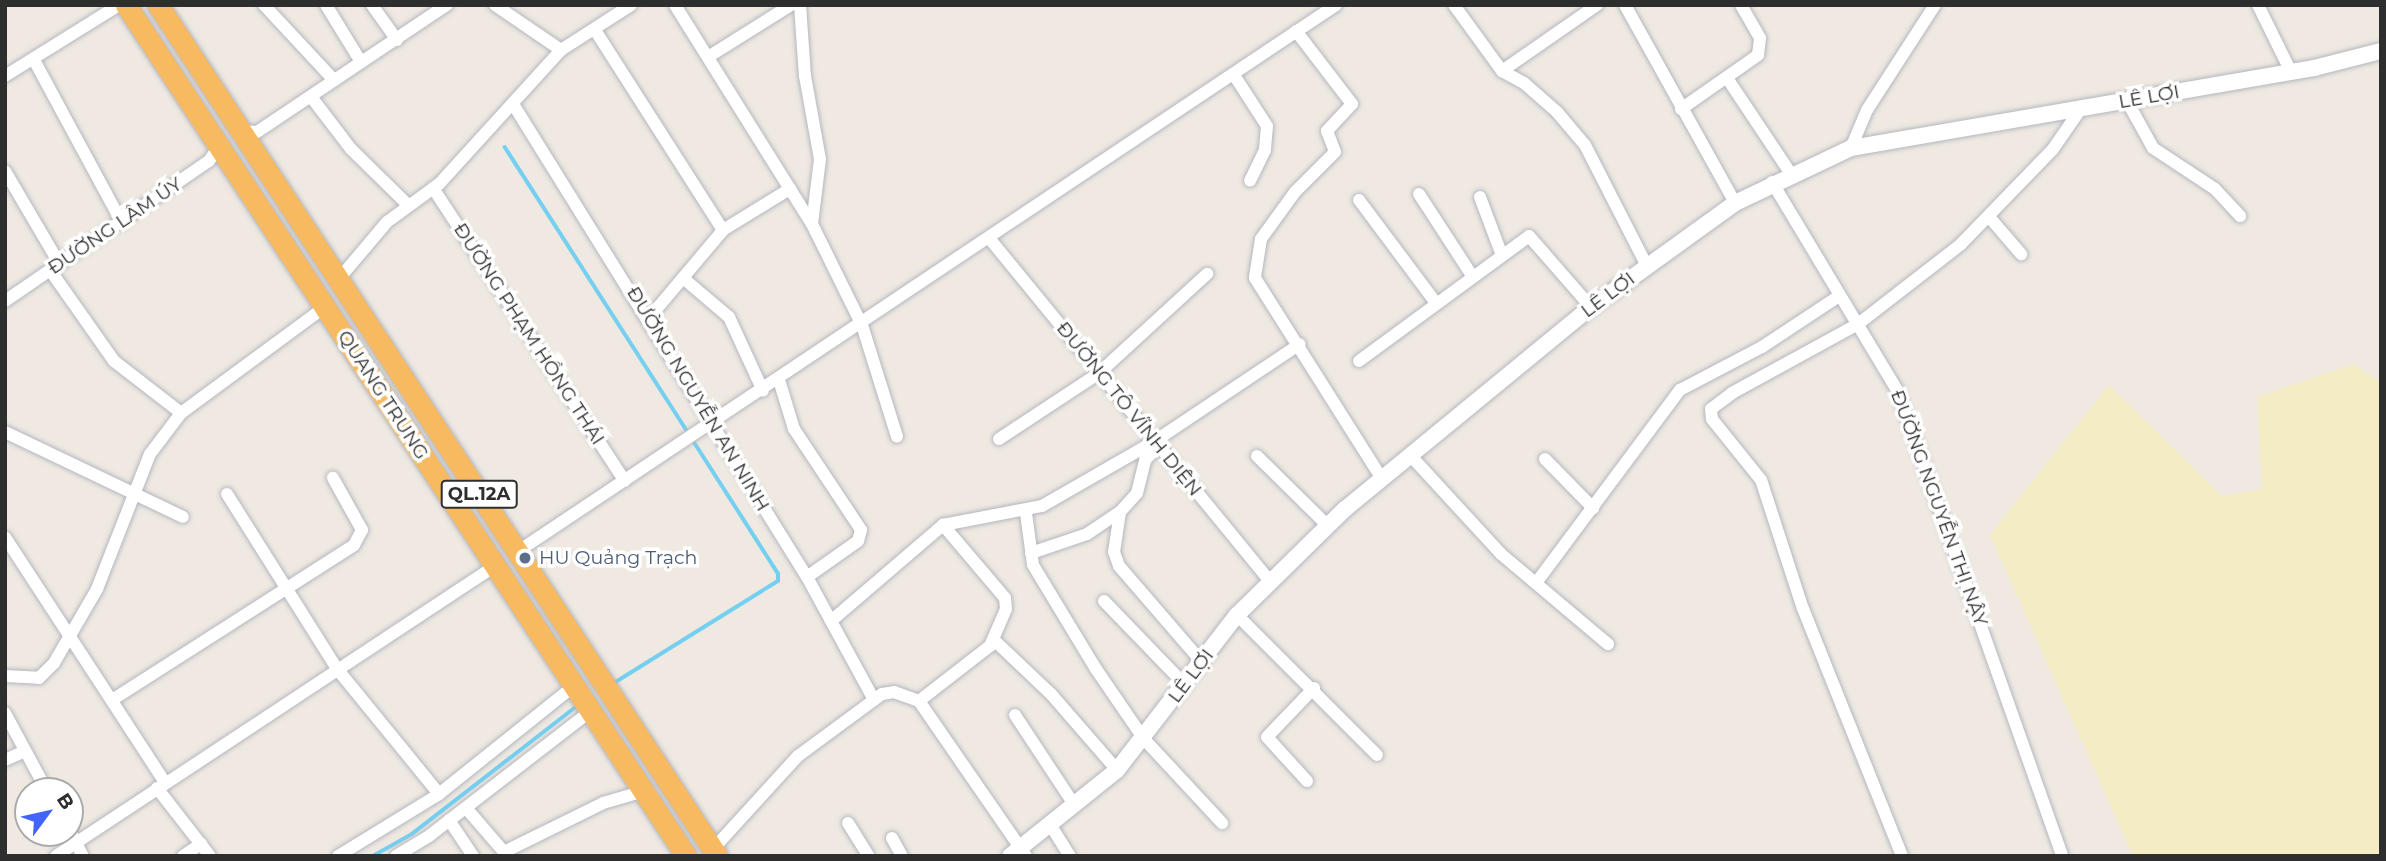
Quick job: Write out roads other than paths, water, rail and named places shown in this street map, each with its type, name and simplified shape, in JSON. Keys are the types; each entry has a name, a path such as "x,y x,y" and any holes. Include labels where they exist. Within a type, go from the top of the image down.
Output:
{"highway":[{"name":"QUANG TRUNG","path":"125,5 687,856"},
{"name":"QUANG TRUNG","path":"158,5 715,852"},
{"path":"219,146 240,131"},
{"path":"495,566 517,552"},
{"path":"572,680 591,662"},
{"path":"605,731 627,717"},
{"path":"644,791 666,778"}],"street":[{"path":"5,76 119,5"},
{"path":"264,5 334,80"},
{"path":"326,5 361,62"},
{"path":"372,5 397,40"},
{"path":"240,131 257,132 397,40 430,10 447,5"},
{"path":"495,5 561,50"},
{"path":"338,280 387,222 433,188 561,50 631,5"},
{"path":"675,5 812,224 862,326 897,437"},
{"path":"708,57 791,5"},
{"path":"800,5 805,76 820,159 812,224"},
{"path":"517,552 862,326 1234,75 1240,66 1336,5"},
{"path":"1454,5 1502,71 1524,83 1558,112 1585,145 1647,266"},
{"path":"1502,71 1597,5"},
{"path":"1681,109 1727,78 1762,48 1741,5"},
{"path":"1851,148 1867,110 1935,5"},
{"path":"2258,5 2291,72"},
{"path":"1626,6 1735,203"},
{"path":"595,30 723,230"},
{"path":"1296,31 1352,104 1327,131 1335,152 1295,192 1259,244 1255,278 1300,344 1381,477"},
{"name":"LÊ LỢI","path":"1019,853 1118,770 1237,615 1327,525 1381,477 1591,307 1735,203 1772,182 1851,148 2291,72 2381,51"},
{"path":"34,60 122,223"},
{"path":"1234,75 1268,126 1265,150 1250,181"},
{"path":"1727,78 1791,174"},
{"path":"312,98 351,149 409,206"},
{"path":"2127,101 2153,148 2215,189 2240,216"},
{"name":"ĐƯỜNG NGUYỄN AN NINH","path":"513,104 649,318 807,577 874,700"},
{"path":"1902,856 1803,609 1761,480 1711,414 1716,402 1858,324 1990,218 2053,149 2082,107"},
{"name":"ĐƯỜNG LÂM ÚY","path":"5,300 122,223 209,161 219,146"},
{"path":"5,171 54,267 114,361 181,413"},
{"name":"ĐƯỜNG NGUYỄN THỊ NẬY","path":"1772,182 1858,324 1906,411 2062,856"},
{"name":"ĐƯỜNG PHẠM HỒNG THÁI","path":"433,188 625,481"},
{"path":"649,318 723,230 790,188"},
{"path":"1419,194 1473,277"},
{"path":"1480,197 1501,253"},
{"path":"1359,200 1436,303"},
{"path":"1990,218 2021,254"},
{"path":"1359,361 1473,277 1501,253 1532,236 1591,307"},
{"name":"ĐƯỜNG TÔ VĨNH DIỆN","path":"989,238 1270,581"},
{"path":"999,439 1100,373 1207,274"},
{"path":"683,278 729,317 763,390"},
{"path":"1536,583 1680,390 1762,347 1839,296"},
{"path":"5,676 44,676 97,589 150,454 181,413 325,307"},
{"path":"831,621 943,525 965,518 1026,513 1157,443 1300,344"},
{"path":"779,380 794,429 862,530 858,541 807,577"},
{"path":"5,432 134,490 183,517"},
{"path":"1031,554 1087,534 1120,512 1136,493 1145,460 1157,443"},
{"path":"1410,455 1485,538 1608,644"},
{"path":"1257,456 1327,525"},
{"path":"1545,459 1593,508"},
{"path":"112,700 285,593 361,536 333,478"},
{"path":"227,494 285,593 338,670 439,794"},
{"path":"1120,512 1114,552 1119,566 1202,662"},
{"path":"1026,513 1031,554 1040,577 1143,739 1222,823"},
{"path":"919,701 994,640 1006,610 1005,598 943,525"},
{"path":"5,537 112,700 161,785 210,856"},
{"path":"84,830 161,785 495,566"},
{"path":"1104,601 1185,685"},
{"path":"1237,615 1314,688 1377,755"},
{"path":"994,640 1038,681 1118,770"},
{"path":"338,856 439,794 572,680"},
{"path":"1307,781 1267,737 1314,688"},
{"path":"715,852 787,766 874,700 894,692 919,701 1019,853"},
{"path":"396,856 417,850 449,820 592,710"},
{"path":"5,713 39,777"},
{"path":"1015,715 1075,806"},
{"path":"5,760 24,751"},
{"path":"466,808 504,852 603,803 644,791"},
{"path":"449,820 473,856"},
{"path":"848,823 869,856"},
{"path":"1051,826 1070,856"},
{"path":"892,838 902,856"},
{"path":"183,856 201,844"}],"waterway":[{"path":"505,147 686,429"},
{"path":"614,683 778,581 778,574 695,444"},
{"path":"373,856 412,834 576,707"}],"place":[{"name":"HU Quảng Trạch","path":"525,558"}]}
